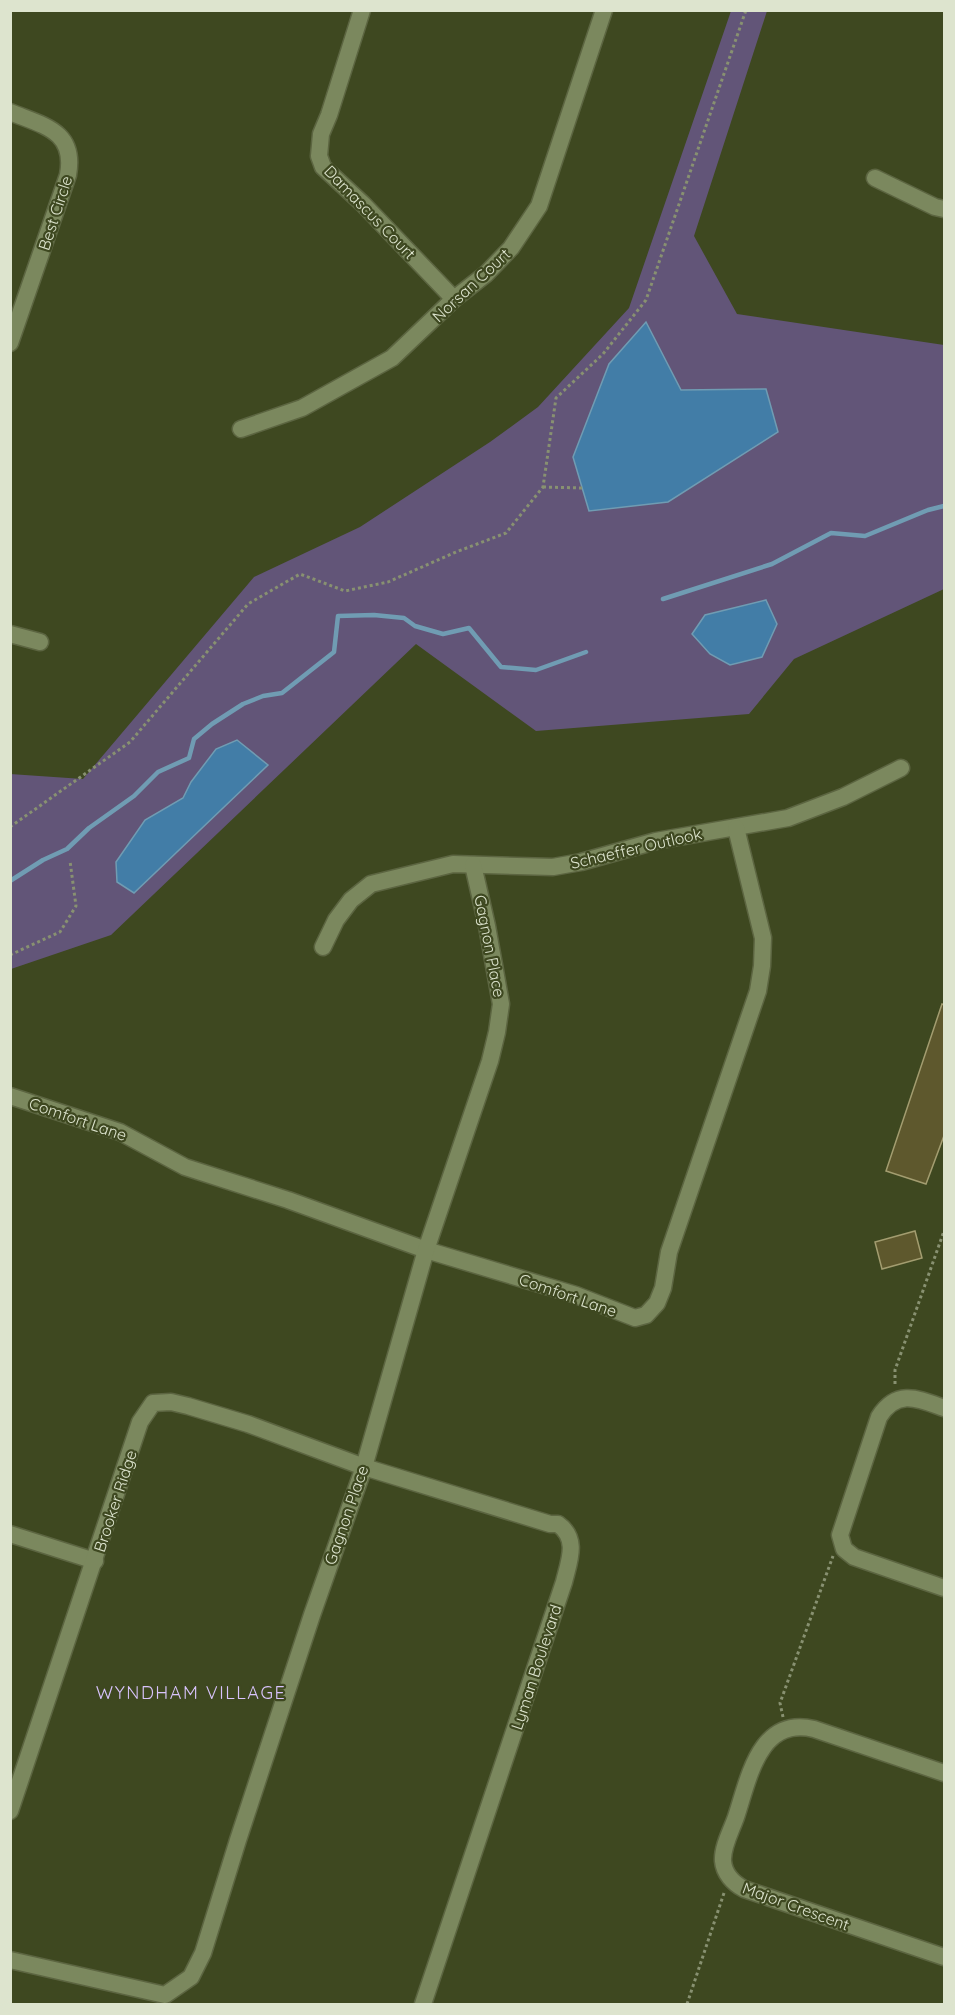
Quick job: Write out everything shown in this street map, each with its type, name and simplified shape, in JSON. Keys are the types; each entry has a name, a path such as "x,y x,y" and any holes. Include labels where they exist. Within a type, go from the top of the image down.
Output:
{"street":[{"name":"Damascus Court","path":"362,10 321,134 319,156 323,167 363,204 454,299"},
{"name":"Norsan Court","path":"241,429 302,408 392,358 454,299 486,274 511,248 539,206 604,10"},
{"name":"Best Circle","path":"10,112 49,128 60,136 69,151 71,160 68,176 12,334"},
{"path":"875,178 935,207 945,209"},
{"path":"10,634 40,642"},
{"name":"Schaeffer Outlook","path":"322,947 336,920 351,900 371,884 453,864 553,867 693,833 788,818 843,797 901,768"},
{"name":"Comfort Lane","path":"10,1096 120,1132 184,1167 288,1200 426,1250 576,1295 635,1318 646,1315 657,1303 663,1288 669,1252 758,991 763,938 736,828"},
{"name":"Gagnon Place","path":"10,1960 165,1995 191,1977 204,1953 304,1637 364,1467 426,1250 490,1060 501,1004 473,865"},
{"path":"945,1408 911,1397 895,1401 887,1406 879,1417 840,1541 846,1551 854,1557 945,1588"},
{"name":"Brooker Ridge","path":"10,1811 140,1422 153,1403 171,1402 248,1424 364,1467"},
{"name":"Lyman Boulevard","path":"364,1467 550,1524 558,1524 568,1534 572,1548 564,1582 423,2004"},
{"path":"10,1534 95,1561"},
{"path":"786,1729 798,1727 814,1729 945,1773"},
{"name":"Major Crescent","path":"786,1729 771,1737 759,1752 723,1856 729,1877 738,1886 750,1892 945,1957"}],"path":[{"path":"10,827 130,742 248,604 300,574 345,591 388,582 506,533 543,487 556,398 603,354 646,300 746,10"},
{"path":"543,487 582,488"},
{"path":"10,955 60,932 76,906 70,861"},
{"path":"895,1401 895,1370 945,1232"},
{"path":"786,1729 780,1703 829,1563 840,1541"},
{"path":"687,2004 729,1877"}],"shaded area":[{"path":"731,11 767,11 694,236 737,314 944,345 944,589 794,659 749,714 536,731 416,644 111,935 11,969 10,774 83,779 254,577 360,527 490,442 538,407 629,308"}],"water":[{"path":"646,322 681,390 766,389 778,432 668,502 589,511 573,457 609,364"},
{"path":"766,600 777,624 762,657 730,665 710,654 692,634 705,615"},
{"path":"237,740 268,765 134,893 117,882 116,862 145,820 183,798 191,782 216,749"}],"building":[{"path":"942,1004 945,1005 945,1133 926,1184 886,1171"},
{"path":"915,1231 922,1258 882,1269 875,1242"}],"waterway":[{"path":"663,599 772,564 831,533 865,536 928,510 944,506"},
{"path":"10,881 43,860 67,849 89,828 134,796 158,772 189,758 194,739 212,724 243,704 263,696 282,693 334,652 338,616 374,615 404,618 415,626 443,634 469,628 501,667 536,670 586,652"}],"district":[{"name":"WYNDHAM VILLAGE","path":"191,1692"}]}
